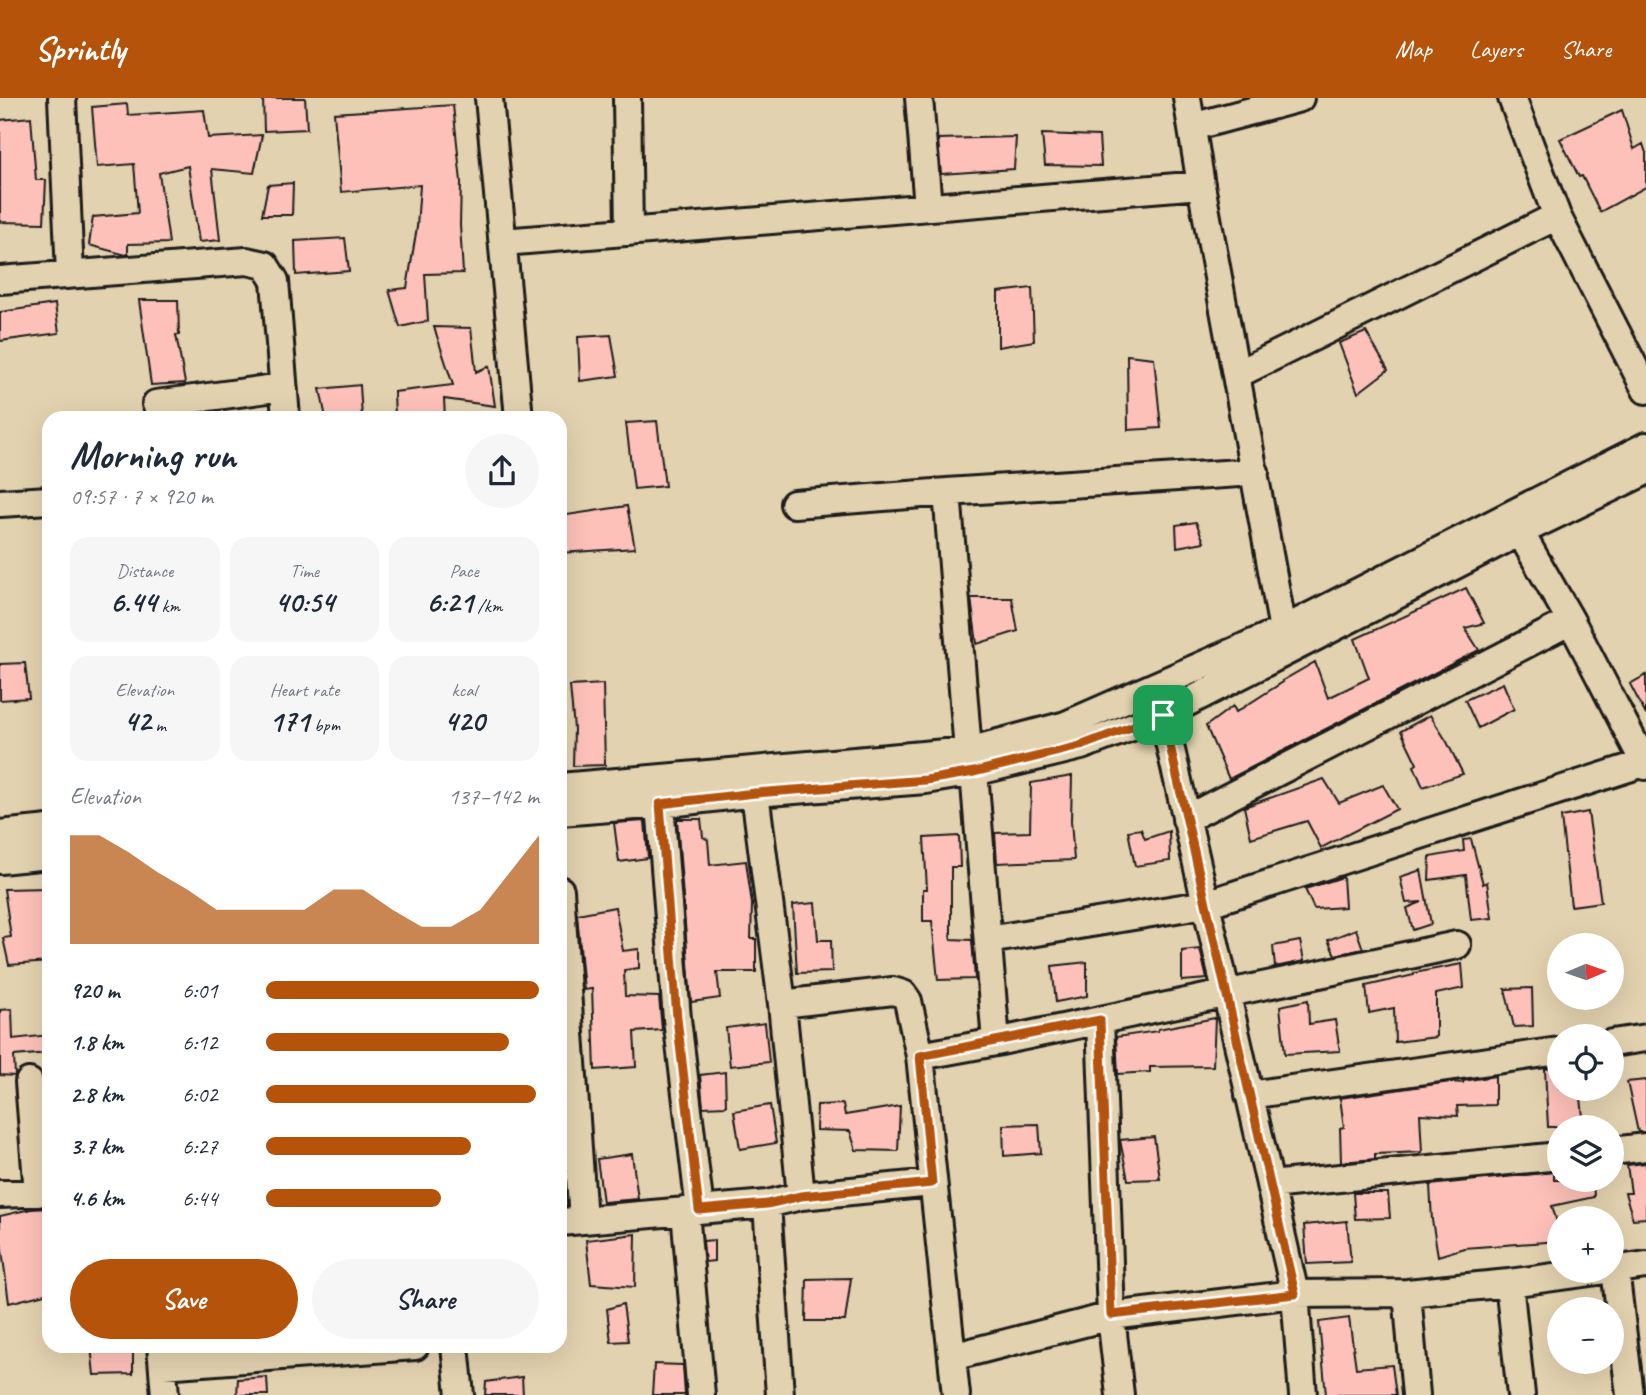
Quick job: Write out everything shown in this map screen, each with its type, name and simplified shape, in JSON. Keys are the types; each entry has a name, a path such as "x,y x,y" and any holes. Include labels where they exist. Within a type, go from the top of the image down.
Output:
{"street":[{"path":"62,98 70,275"},
{"path":"489,98 518,411"},
{"path":"627,98 629,232"},
{"path":"919,98 928,207"},
{"path":"1187,98 1283,630"},
{"path":"1192,127 1300,98"},
{"path":"1512,98 1557,216 1646,390"},
{"path":"503,242 1201,185"},
{"path":"1236,375 1557,216"},
{"path":"0,280 247,261 265,265 275,281 285,411"},
{"path":"156,404 283,387"},
{"path":"567,811 926,780 1066,725 1283,630 1646,446"},
{"path":"567,787 971,762 1080,746 1163,715 1520,532 1646,471"},
{"path":"794,505 1255,472"},
{"path":"947,492 996,1042"},
{"path":"0,503 42,500"},
{"path":"988,940 1206,904 1645,764 1571,621 1520,532"},
{"path":"1186,819 1571,621"},
{"path":"1163,715 1295,1294 1303,1395"},
{"path":"755,793 782,1004 801,1196"},
{"path":"660,804 692,1211 701,1395"},
{"path":"0,834 42,830"},
{"path":"0,860 42,856"},
{"path":"920,1056 1457,945"},
{"path":"782,1004 893,991 903,994 908,1002 920,1056 956,1395"},
{"path":"1100,1020 1111,1315 1120,1395"},
{"path":"1624,1041 1646,1038"},
{"path":"1249,1095 1547,1053"},
{"path":"29,1082 42,1185"},
{"path":"567,1096 572,1221 767,1204 801,1196 932,1183"},
{"path":"1624,1150 1646,1147"},
{"path":"1270,1185 1547,1157"},
{"path":"0,1194 42,1193"},
{"path":"767,1204 779,1395"},
{"path":"1624,1268 1646,1265"},
{"path":"951,1357 1111,1315 1295,1294 1407,1293 1547,1278"},
{"path":"1509,1283 1521,1395"},
{"path":"1613,1283 1630,1395"},
{"path":"1407,1293 1416,1395"},
{"path":"164,1395 162,1356 238,1353"},
{"path":"456,1353 460,1395"}],"building":[{"path":"263,98 305,98 307,129 264,131"},
{"path":"127,104 128,115 204,110 208,138 262,135 254,173 212,169 220,240 199,242 188,166 159,173 169,243 128,244 126,255 89,245 93,217 138,213 134,164 97,167 92,107"},
{"path":"453,105 461,182 463,273 425,274 428,321 400,327 389,290 407,288 417,227 420,185 341,192 334,113"},
{"path":"1622,110 1634,149 1643,144 1646,153 1646,187 1600,212 1560,139"},
{"path":"31,117 36,180 46,180 44,223 0,222 0,120"},
{"path":"1042,134 1099,136 1101,166 1045,165"},
{"path":"1016,137 1014,169 941,174 938,139"},
{"path":"293,183 292,215 262,215 268,185"},
{"path":"345,238 349,271 296,275 295,241"},
{"path":"1032,288 1034,341 998,347 998,292"},
{"path":"139,300 178,300 179,335 176,335 185,383 151,385"},
{"path":"55,304 59,333 0,341 0,312"},
{"path":"434,327 471,328 476,372 489,366 495,406 444,399 445,411 395,411 394,392 453,385"},
{"path":"1366,332 1388,370 1358,393 1339,343"},
{"path":"611,335 618,376 580,381 578,337"},
{"path":"1127,355 1154,358 1161,428 1128,430"},
{"path":"360,385 362,411 325,411 320,389"},
{"path":"657,421 665,486 634,489 626,423"},
{"path":"627,506 635,548 567,553 567,515"},
{"path":"1196,522 1204,542 1177,547 1176,525"},
{"path":"1466,588 1484,623 1465,628 1479,650 1229,779 1206,726 1233,706 1236,712 1315,662 1328,698 1369,678 1355,639"},
{"path":"971,598 1012,598 1018,631 977,644"},
{"path":"25,663 29,698 0,700 0,664"},
{"path":"1646,675 1646,715 1630,684"},
{"path":"1503,683 1514,709 1478,728 1465,700"},
{"path":"603,684 605,765 573,766 574,729 570,686"},
{"path":"1430,715 1463,774 1423,787 1414,766 1417,764 1401,731"},
{"path":"1072,776 1074,860 997,863 995,833 1030,832 1031,783"},
{"path":"1324,779 1339,803 1383,785 1397,809 1321,848 1307,821 1251,838 1244,807"},
{"path":"1588,812 1601,902 1571,906 1561,817"},
{"path":"677,819 701,819 703,837 708,840 710,865 746,861 752,904 751,939 756,939 756,972 717,972 720,998 691,1002"},
{"path":"645,821 648,858 619,862 614,823"},
{"path":"1141,829 1145,839 1169,831 1170,861 1135,866 1128,831"},
{"path":"959,836 960,867 951,867 951,939 972,940 975,979 938,980 932,921 923,921 923,889 927,889 924,838"},
{"path":"1471,839 1483,884 1487,882 1492,918 1471,920 1466,875 1429,880 1430,857 1464,851 1463,840"},
{"path":"1421,870 1431,924 1413,930 1407,908 1422,902 1406,903 1400,877"},
{"path":"1343,877 1345,907 1314,909 1305,889"},
{"path":"42,888 42,963 9,965 3,938 11,937 4,889"},
{"path":"815,903 818,940 831,940 832,972 797,973 793,905"},
{"path":"615,907 623,951 639,949 639,968 624,970 625,996 659,997 662,1030 634,1032 636,1067 595,1070 592,989 584,990 577,914"},
{"path":"1356,929 1363,949 1335,955 1328,940"},
{"path":"1300,941 1304,961 1275,967 1273,946"},
{"path":"1200,949 1207,979 1182,981 1182,951"},
{"path":"1087,962 1087,996 1056,1002 1052,966"},
{"path":"1462,964 1464,988 1436,994 1436,1037 1395,1042 1394,1008 1369,1013 1366,986"},
{"path":"1532,988 1533,1026 1514,1027 1505,989"},
{"path":"1308,1000 1309,1024 1335,1020 1340,1051 1285,1054 1280,1006"},
{"path":"12,1009 13,1039 42,1036 42,1054 14,1056 15,1076 0,1075 0,1010"},
{"path":"1215,1018 1213,1066 1150,1067 1150,1072 1118,1074 1116,1037"},
{"path":"765,1023 769,1062 730,1066 726,1028"},
{"path":"1545,1069 1547,1101 1581,1101 1583,1115 1547,1115"},
{"path":"725,1072 726,1106 703,1107 700,1075"},
{"path":"1495,1076 1495,1105 1457,1106 1458,1116 1420,1114 1422,1152 1375,1154 1375,1159 1341,1162 1340,1128 1344,1127 1340,1098 1450,1082 1463,1083"},
{"path":"1646,1080 1646,1132 1638,1132 1627,1082"},
{"path":"843,1104 845,1115 900,1106 898,1151 856,1150 850,1131 816,1130 817,1105"},
{"path":"770,1105 776,1143 740,1149 734,1111"},
{"path":"1039,1124 1041,1153 1004,1156 1003,1125"},
{"path":"1154,1137 1160,1179 1128,1180 1120,1140"},
{"path":"632,1154 638,1199 603,1202 597,1159"},
{"path":"1646,1163 1646,1218 1633,1219 1625,1193 1631,1193 1627,1165"},
{"path":"1547,1173 1547,1192 1594,1192 1594,1197 1547,1206 1547,1242 1464,1248 1438,1256 1430,1185"},
{"path":"1353,1193 1388,1193 1390,1218 1355,1219"},
{"path":"42,1208 42,1295 9,1303 0,1216"},
{"path":"1347,1221 1351,1262 1307,1264 1304,1225"},
{"path":"636,1234 635,1287 591,1284 586,1240"},
{"path":"714,1240 714,1261 705,1262 703,1241"},
{"path":"851,1278 845,1321 806,1321 807,1279"},
{"path":"623,1304 628,1341 611,1342 607,1309"},
{"path":"1349,1318 1356,1368 1392,1365 1396,1395 1326,1395 1319,1322"},
{"path":"92,1353 133,1353 133,1374 94,1375"},
{"path":"654,1364 683,1365 685,1395 652,1395"},
{"path":"267,1377 268,1395 237,1395 238,1379"},
{"path":"522,1377 523,1395 485,1395 486,1382"}],"route":[{"path":"1163,715 1295,1294 1111,1315 1100,1020 920,1056 932,1183 801,1196 767,1204 699,1210 677,1018 660,804 755,793 926,780 974,772 1080,746 1163,715"}]}
